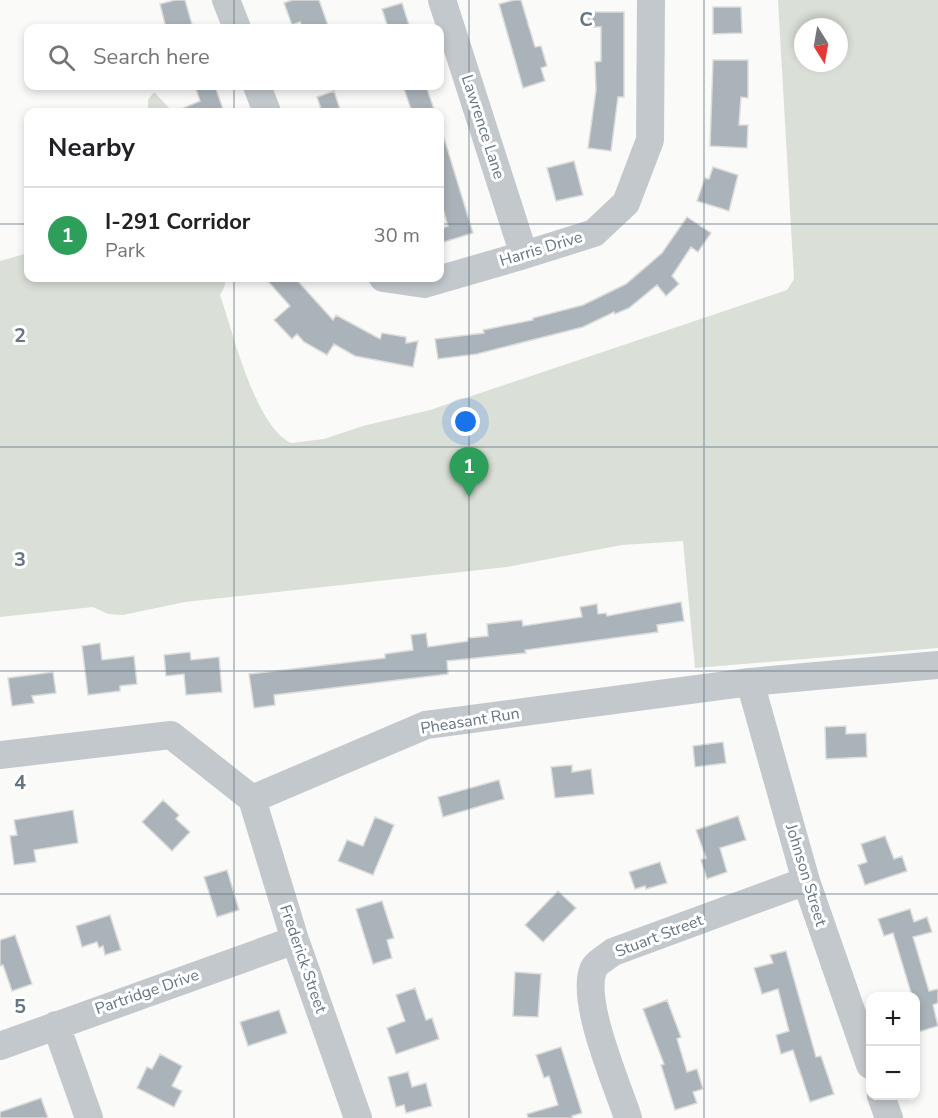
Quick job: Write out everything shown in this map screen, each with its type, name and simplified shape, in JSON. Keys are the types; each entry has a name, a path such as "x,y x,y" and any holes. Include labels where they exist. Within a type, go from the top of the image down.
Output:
{"street":[{"path":"226,0 235,24"},
{"name":"Lawrence Lane","path":"442,0 524,255"},
{"name":"Harris Drive","path":"444,278 594,233 626,203 650,141 651,0"},
{"path":"259,90 265,108"},
{"name":"Harris Drive","path":"410,282 424,284 431,282"},
{"name":"Pheasant Run","path":"252,799 426,725 750,682 938,665"},
{"name":"Johnson Street","path":"750,682 806,881 866,1054"},
{"path":"0,755 171,735 252,799"},
{"name":"Frederick Street","path":"252,799 295,940 358,1118"},
{"name":"Stuart Street","path":"628,1118 592,1011 590,982 593,968 613,952 806,881"},
{"name":"Partridge Drive","path":"0,1046 295,940"},
{"path":"56,1025 89,1118"},
{"path":"883,1100 889,1118"}],"shaded area":[{"path":"778,0 938,0 938,648 695,668 683,541 622,545 507,567 185,602 123,615 108,614 93,607 0,617 0,261 24,254 24,282 225,282 220,295 247,376 267,418 278,433 291,443 324,439 363,426 430,410 787,290 794,279"},
{"path":"154,92 169,108 148,108 148,100"}],"building":[{"path":"185,0 192,24 165,24 160,4"},
{"path":"292,0 319,0 328,24 301,24 300,22 292,24 284,3"},
{"path":"521,0 535,47 541,46 547,66 541,68 545,81 523,88 499,4"},
{"path":"402,3 409,24 387,24 382,9"},
{"path":"713,7 741,7 742,33 713,34"},
{"path":"588,12 624,12 624,97 618,97 611,151 588,148 596,90 595,62 601,61 601,27 588,27"},
{"path":"713,60 748,60 748,98 741,97 739,125 748,125 747,148 710,146"},
{"path":"196,90 216,90 223,108 183,108 200,101"},
{"path":"404,90 427,90 434,108 411,108"},
{"path":"334,91 340,108 321,108 317,97"},
{"path":"444,138 473,233 444,242 444,228 448,226 444,212"},
{"path":"574,161 583,195 556,201 547,168"},
{"path":"713,167 738,175 729,211 697,201 705,178 709,179"},
{"path":"687,217 711,233 698,252 691,247 672,276 679,284 666,296 657,285 629,308 615,314 614,312 583,327 477,354 438,359 435,339 484,333 483,330 533,320 533,318 583,305 626,284 662,253"},
{"path":"269,282 299,282 333,320 336,315 380,339 382,333 406,337 406,343 418,341 413,367 355,356 334,344 327,355 304,342 297,334 292,339 274,320 290,306"},
{"path":"681,602 684,621 657,625 658,632 525,650 526,653 447,661 448,674 274,695 275,705 254,708 249,674 385,658 385,654 413,650 411,635 426,633 428,647 468,641 468,638 488,636 487,624 522,620 523,626 582,617 580,607 597,604 598,614 606,613 607,616"},
{"path":"100,643 102,660 134,656 137,684 120,686 120,691 88,695 82,646"},
{"path":"190,652 191,660 219,657 222,692 186,695 184,674 166,676 164,655"},
{"path":"53,672 56,693 32,696 34,703 12,706 8,678"},
{"path":"846,726 846,734 866,733 867,757 826,759 825,727"},
{"path":"723,742 726,763 695,767 693,746"},
{"path":"572,765 572,772 591,769 594,794 555,798 551,767"},
{"path":"499,780 504,799 443,817 438,797"},
{"path":"163,800 179,815 176,819 190,832 172,851 142,822"},
{"path":"73,810 78,843 34,850 36,862 14,865 10,836 17,835 14,820"},
{"path":"738,816 746,840 720,848 727,872 707,879 701,860 706,858 696,830"},
{"path":"375,817 394,825 373,875 338,861 347,840 363,846"},
{"path":"885,836 894,859 902,856 907,871 865,885 858,865 867,862 861,844"},
{"path":"660,862 667,883 646,889 645,886 635,889 629,872"},
{"path":"227,870 239,910 217,917 204,877"},
{"path":"558,891 576,908 543,942 525,925"},
{"path":"382,901 394,938 387,940 392,958 373,964 356,909"},
{"path":"910,909 914,922 927,917 932,932 913,937 929,991 938,989 938,1003 933,1005 938,1026 920,1031 920,992 911,992 893,933 884,936 878,919"},
{"path":"110,915 121,950 105,955 103,946 99,948 97,942 82,947 76,926"},
{"path":"15,935 32,984 12,991 3,965 0,966 0,940"},
{"path":"786,951 816,1057 821,1056 834,1094 810,1102 793,1050 781,1054 776,1035 789,1031 778,989 762,994 754,968 773,963 770,955"},
{"path":"515,972 541,974 538,1017 513,1016"},
{"path":"415,988 426,1020 432,1018 439,1039 396,1054 387,1028 405,1021 396,995"},
{"path":"667,1000 681,1037 677,1039 687,1072 697,1069 703,1089 693,1092 697,1103 675,1110 661,1065 664,1064 643,1009"},
{"path":"279,1010 287,1033 248,1046 240,1022"},
{"path":"561,1047 582,1113 572,1116 573,1118 528,1118 527,1114 558,1105 549,1076 544,1078 536,1055"},
{"path":"160,1054 182,1066 172,1086 182,1091 174,1107 137,1088 147,1067 152,1069"},
{"path":"408,1072 412,1087 426,1083 432,1106 406,1113 404,1105 396,1107 388,1077"},
{"path":"41,1098 48,1118 0,1118 0,1112"}],"place":[{"name":"I-291 Corridor","path":"469,497"}]}
